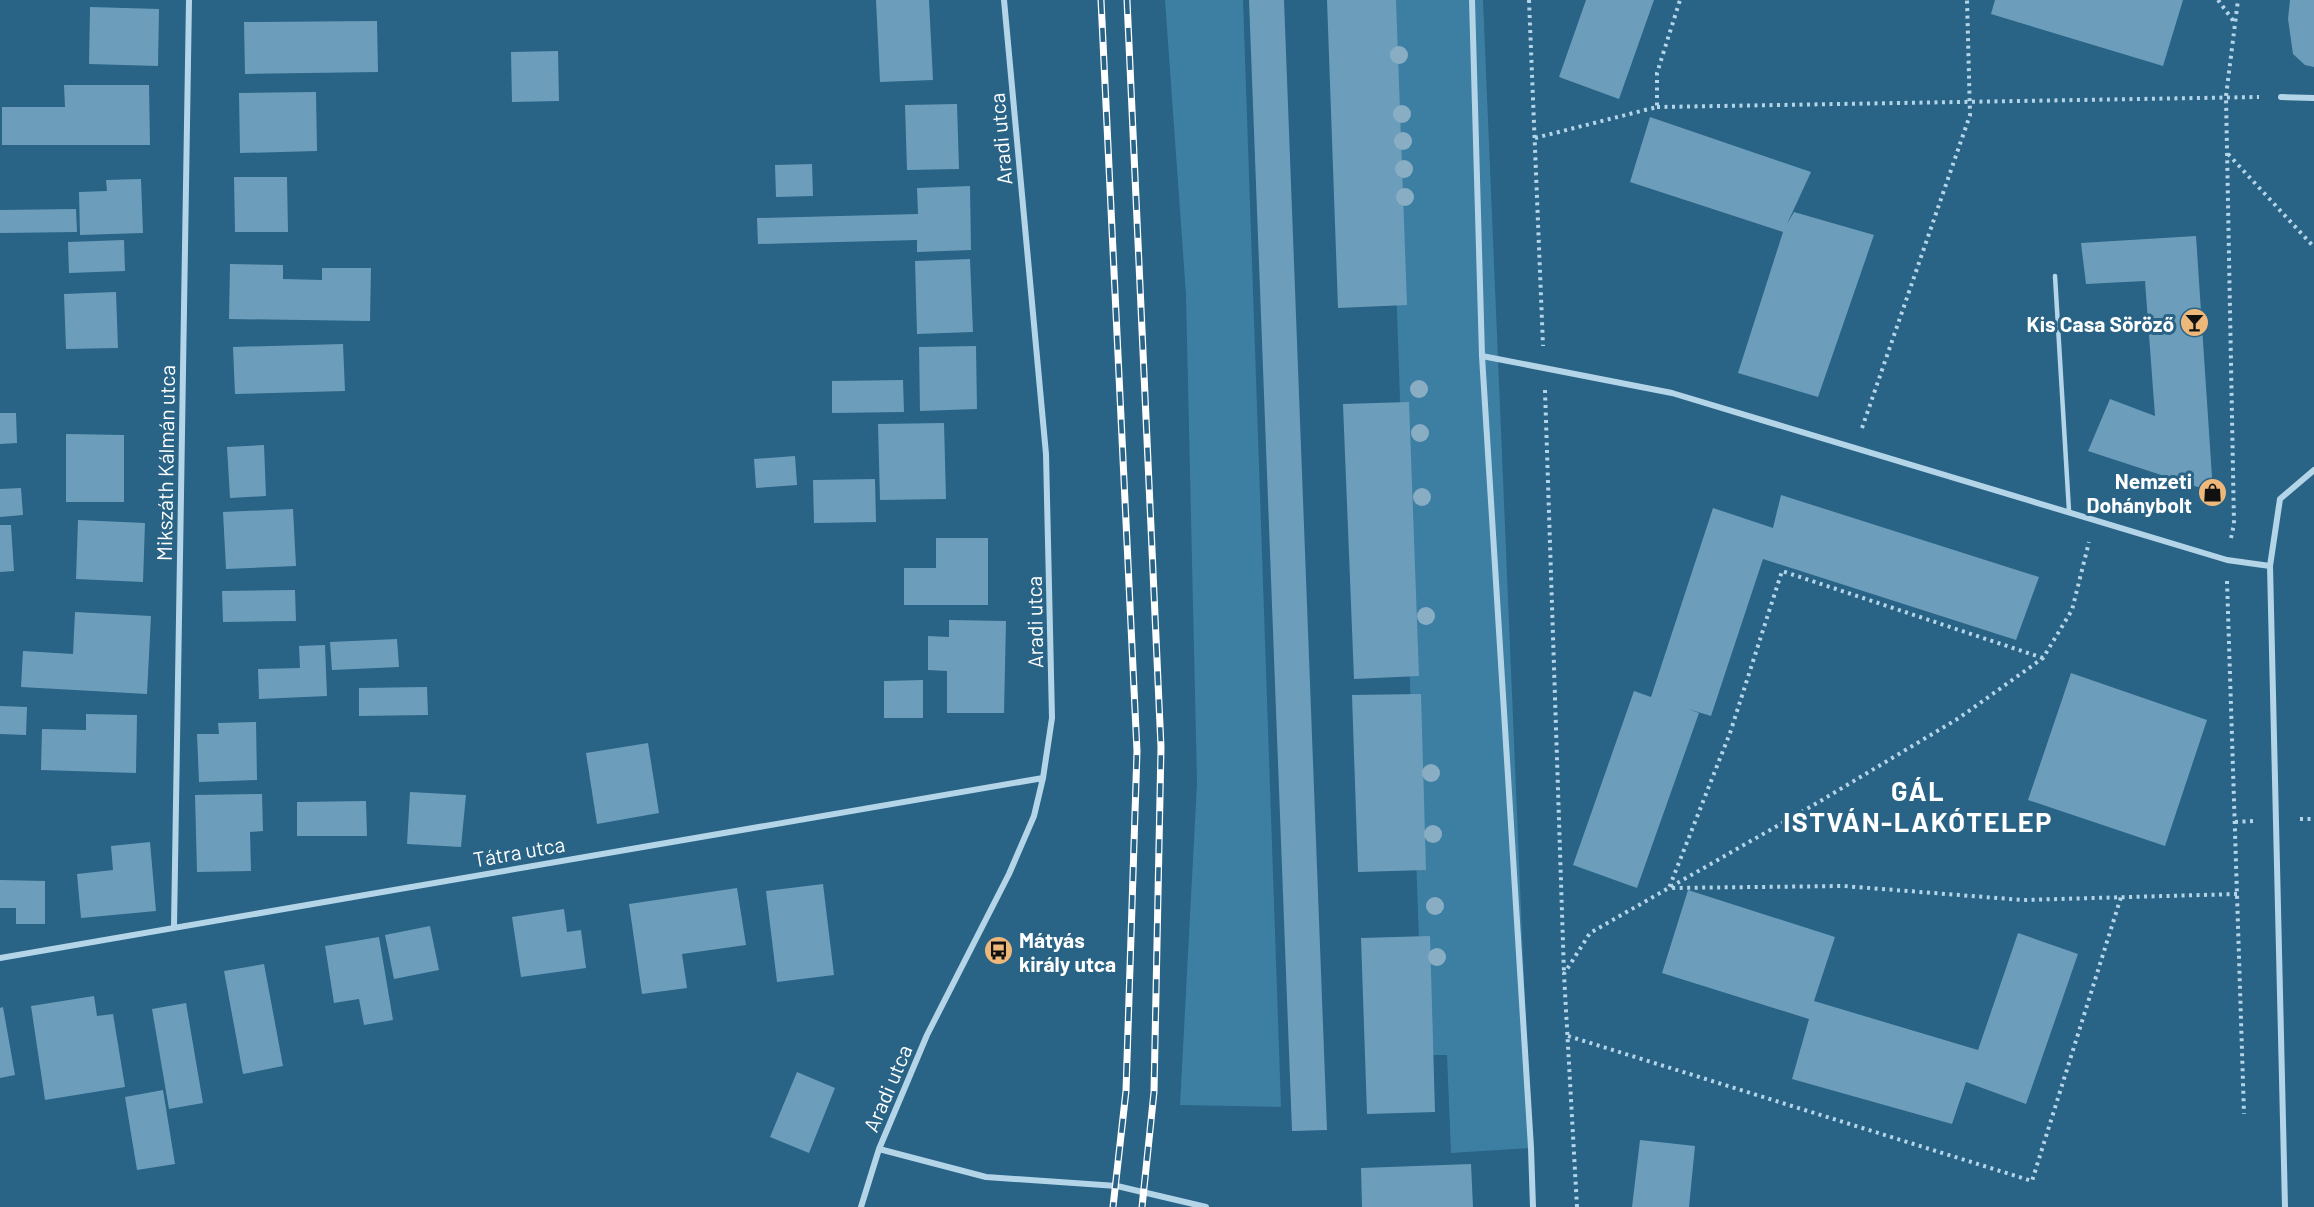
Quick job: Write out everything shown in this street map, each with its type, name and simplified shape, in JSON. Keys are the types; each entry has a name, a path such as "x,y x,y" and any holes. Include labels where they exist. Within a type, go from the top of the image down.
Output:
{"street":[{"name":"Mikszáth Kálmán utca","path":"174,927 189,0"},
{"name":"Aradi utca","path":"861,1207 879,1149 927,1035 1009,874 1034,816 1043,778 1052,718 1046,454 1004,0"},
{"path":"1472,0 1482,356 1533,1207"},
{"path":"2281,98 2314,98"},
{"path":"1482,356 1672,393 2227,560 2270,566"},
{"path":"2285,1207 2270,566 2280,499 2314,470"},
{"name":"Tátra utca","path":"0,958 1043,778"},
{"path":"879,1149 986,1177 1117,1186 1206,1207"}],"lane":[{"path":"2055,276 2069,511"}],"path":[{"path":"1529,0 1564,974 1577,1207"},
{"path":"1657,107 1657,73 1680,0"},
{"path":"1855,449 1970,115 1967,0"},
{"path":"2218,0 2235,23"},
{"path":"1535,138 1657,107 2226,96 2281,98"},
{"path":"2227,153 2314,247"},
{"path":"1564,974 1590,933 1959,718 2043,658 2072,610 2096,519"},
{"path":"1669,888 1730,733 1782,571 2043,658"},
{"path":"1669,888 1843,886 2023,900 2237,894"},
{"path":"1568,1036 2032,1181 2121,897"}],"shaded area":[{"path":"1165,0 1243,0 1281,1107 1180,1105 1197,783 1186,295"},
{"path":"1386,0 1483,0 1531,1148 1451,1153 1447,1055 1423,1055"}],"building":[{"path":"876,0 929,0 933,80 880,82"},
{"path":"1249,0 1284,0 1327,1130 1292,1131"},
{"path":"1327,0 1396,0 1407,305 1338,308"},
{"path":"1586,0 1654,0 1619,99 1559,77"},
{"path":"1995,0 2183,0 2163,66 1991,14"},
{"path":"2290,0 2314,0 2314,67 2305,65 2293,54 2288,19"},
{"path":"90,7 159,9 158,66 89,64"},
{"path":"377,21 378,72 245,74 244,22"},
{"path":"558,51 559,101 512,102 511,52"},
{"path":"64,85 149,85 150,145 2,145 2,107 65,107"},
{"path":"316,92 317,151 240,153 239,93"},
{"path":"957,104 959,169 907,170 905,105"},
{"path":"1650,117 1811,172 1787,224 1794,212 1874,235 1818,397 1738,373 1783,232 1630,182"},
{"path":"812,164 813,196 776,197 775,165"},
{"path":"234,177 287,177 288,232 235,232"},
{"path":"141,179 143,233 80,235 79,192 107,191 106,180"},
{"path":"970,186 971,250 917,252 917,240 758,244 757,218 918,214 917,188"},
{"path":"76,209 77,232 0,233 0,210"},
{"path":"2196,236 2213,492 2088,451 2110,399 2155,416 2145,281 2086,284 2081,243"},
{"path":"124,240 125,271 69,273 68,242"},
{"path":"970,259 973,332 917,334 915,261"},
{"path":"230,264 283,265 283,279 322,280 322,268 371,268 370,321 229,319"},
{"path":"116,292 118,348 66,349 64,294"},
{"path":"343,344 345,391 235,394 233,347"},
{"path":"976,346 977,409 920,411 919,347"},
{"path":"903,380 904,412 832,413 832,381"},
{"path":"1409,402 1419,676 1354,679 1343,404"},
{"path":"0,413 16,413 17,443 0,444"},
{"path":"944,423 946,499 880,500 878,424"},
{"path":"66,434 124,435 124,502 66,502"},
{"path":"264,445 266,496 230,498 227,447"},
{"path":"795,456 797,485 756,488 754,459"},
{"path":"875,479 876,522 814,523 813,480"},
{"path":"21,488 23,515 0,517 0,489"},
{"path":"1781,495 2039,577 2016,640 1763,559 1711,716 1688,709 1699,713 1637,888 1573,865 1634,691 1651,697 1713,508 1773,528"},
{"path":"293,509 296,566 226,569 223,512"},
{"path":"78,520 145,523 143,582 76,579"},
{"path":"0,525 11,525 14,571 0,572"},
{"path":"936,538 988,538 988,605 904,605 904,568 936,568"},
{"path":"295,590 296,621 223,622 222,591"},
{"path":"75,612 151,616 147,694 21,687 23,651 73,654"},
{"path":"949,620 1006,621 1004,713 947,713 947,671 928,670 928,636 949,637"},
{"path":"397,639 399,667 332,670 330,642"},
{"path":"325,645 327,696 259,699 258,669 300,668 299,646"},
{"path":"2071,673 2207,720 2165,846 2028,800"},
{"path":"923,680 923,718 884,718 884,681"},
{"path":"427,687 428,715 359,716 359,688"},
{"path":"1421,694 1426,870 1358,872 1352,695"},
{"path":"0,706 27,707 26,735 0,734"},
{"path":"86,714 137,715 136,773 41,770 42,729 86,730"},
{"path":"256,722 257,780 199,782 197,734 219,734 218,723"},
{"path":"648,743 659,813 597,824 586,753"},
{"path":"410,792 466,795 461,847 407,844"},
{"path":"262,794 263,831 250,832 251,871 197,872 195,795"},
{"path":"366,801 367,836 297,836 297,802"},
{"path":"150,842 156,911 81,918 77,874 113,870 111,846"},
{"path":"0,880 45,881 45,924 16,924 16,908 0,908"},
{"path":"823,884 834,975 777,982 766,891"},
{"path":"737,888 746,945 682,954 687,988 642,994 629,904"},
{"path":"1688,890 1835,937 1814,1001 1978,1050 2018,933 2078,954 2026,1104 1966,1082 1952,1124 1792,1079 1809,1019 1662,973"},
{"path":"564,909 567,932 581,930 586,968 521,977 512,917"},
{"path":"430,926 439,970 394,979 385,935"},
{"path":"1430,936 1435,1112 1367,1114 1361,938"},
{"path":"379,937 393,1020 364,1025 359,999 334,1003 325,946"},
{"path":"264,964 283,1066 243,1074 224,971"},
{"path":"94,996 97,1016 113,1014 125,1087 45,1100 31,1006"},
{"path":"186,1003 203,1103 169,1109 152,1009"},
{"path":"3,1007 15,1075 0,1078 0,1008"},
{"path":"797,1072 835,1088 809,1153 770,1137"},
{"path":"163,1090 175,1164 137,1170 125,1097"},
{"path":"1640,1140 1695,1146 1689,1207 1632,1207"},
{"path":"1471,1164 1473,1207 1362,1207 1361,1168"}],"railway":[{"path":"1101,0 1137,751 1126,1091 1113,1207"},
{"path":"1127,0 1161,747 1154,1092 1142,1207"}],"place":[{"name":"Kis Casa Söröző","path":"2195,323"},
{"name":"Nemzeti Dohánybolt","path":"2213,492"},
{"name":"Mátyás király utca","path":"998,951"}],"district":[{"name":"GÁL ISTVÁN-LAKÓTELEP","path":"1918,806"}]}
